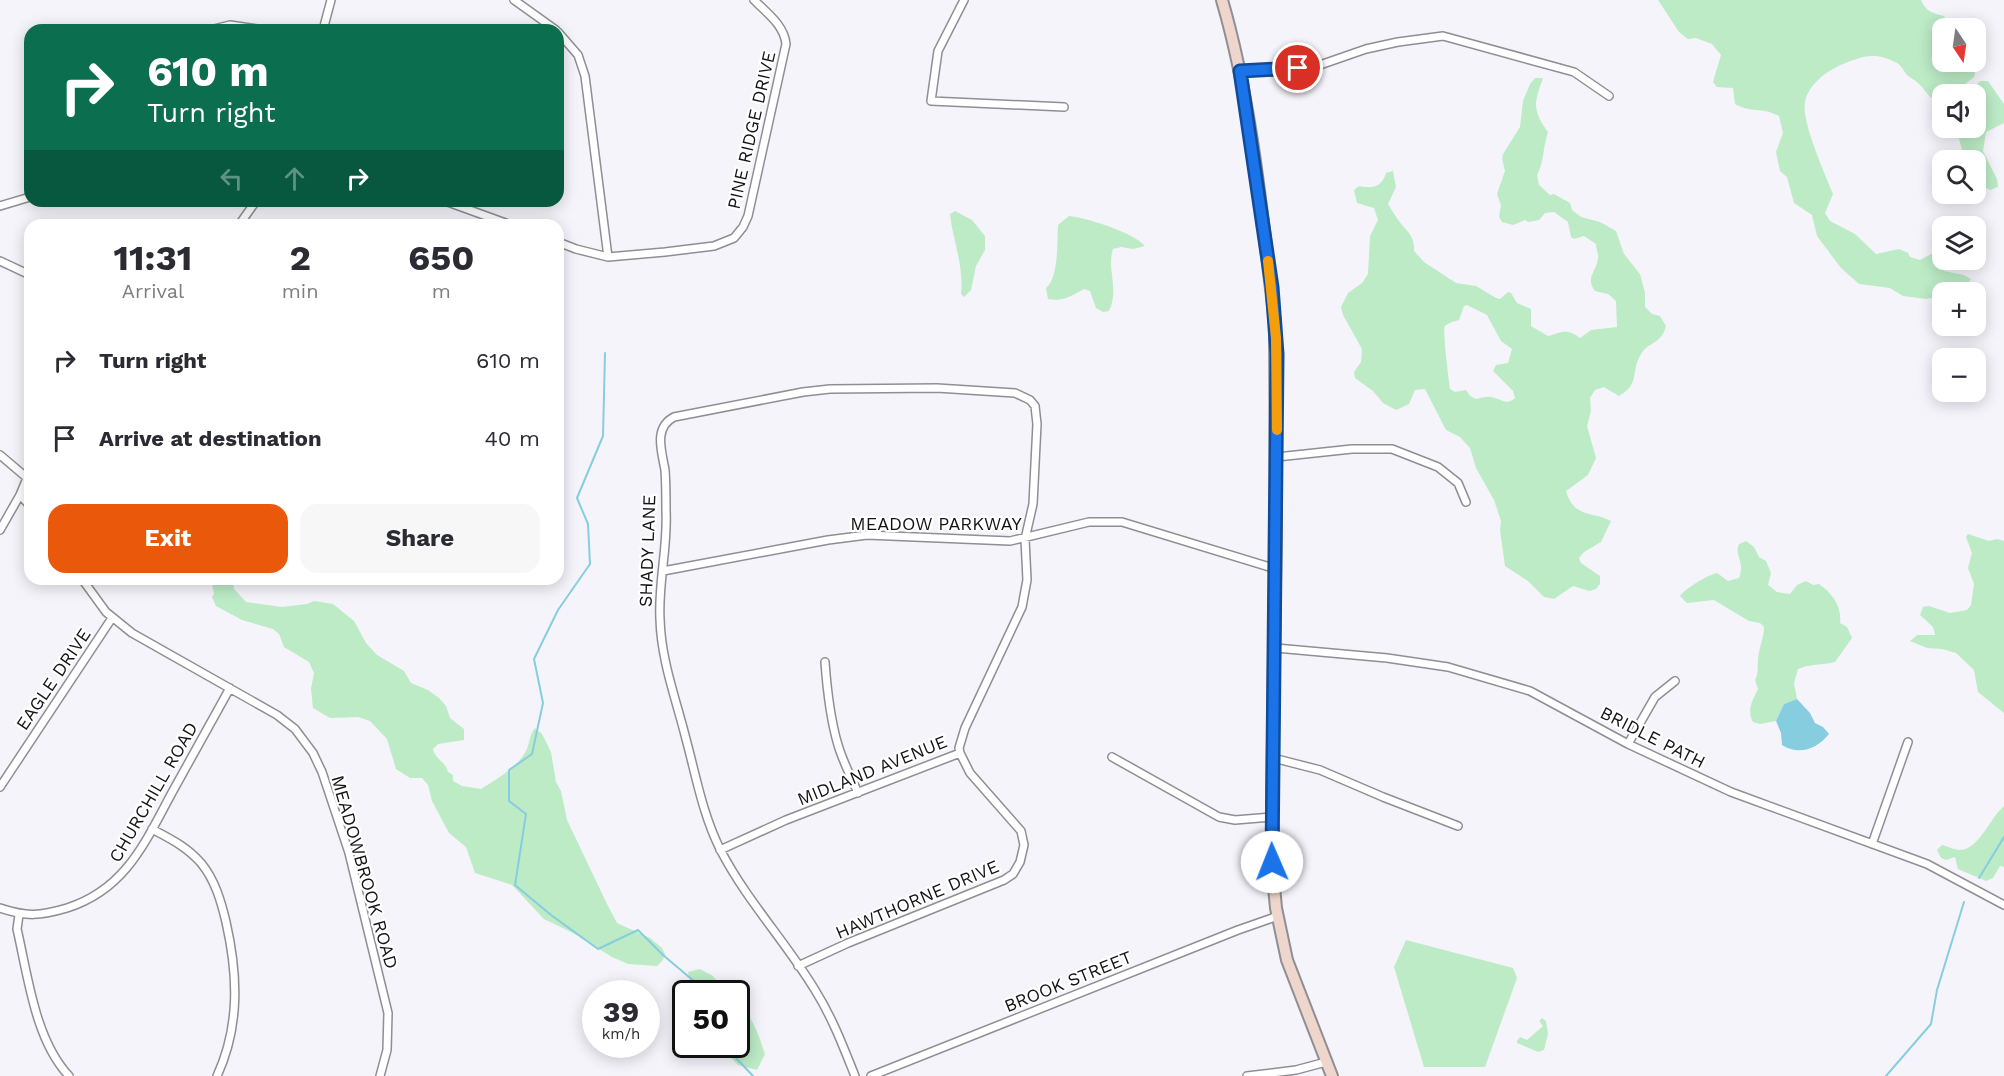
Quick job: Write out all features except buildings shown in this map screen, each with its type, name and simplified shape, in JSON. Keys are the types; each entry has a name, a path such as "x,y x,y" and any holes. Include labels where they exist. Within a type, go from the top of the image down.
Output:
{"main road":[{"path":"1222,0 1240,71 1272,287 1277,354 1273,876 1287,960 1332,1076"}],"street":[{"path":"324,24 330,0"},
{"path":"514,0 547,24"},
{"name":"PINE RIDGE DRIVE","path":"564,244 608,257 665,252 714,246 734,238 743,227 748,216 786,44 785,36 777,23 754,0"},
{"path":"964,0 938,51 931,101 1064,107"},
{"path":"1240,71 1317,66 1366,49 1443,36 1574,72 1609,96"},
{"path":"564,39 578,56 585,76 608,257"},
{"path":"0,206 24,199"},
{"path":"462,207 494,219"},
{"path":"0,261 24,272"},
{"name":"SHADY LANE","path":"855,1076 834,1023 814,988 737,879 720,850 701,800 663,647 660,620 667,528 660,440 664,426 669,420 696,412 830,389 948,389 1016,393 1030,400 1035,406 1037,424 1033,504 1025,539"},
{"path":"1277,457 1352,449 1392,449 1438,467 1458,483 1466,501"},
{"path":"0,455 24,471"},
{"path":"0,530 24,484"},
{"path":"20,495 24,499"},
{"name":"MEADOW PARKWAY","path":"663,571 828,540 867,535 1010,541 1089,522 1122,522 1276,569"},
{"name":"MIDLAND AVENUE","path":"720,850 786,820 960,753 959,748 965,728 1022,607 1027,580 1025,539"},
{"name":"MEADOWBROOK ROAD","path":"86,585 106,612 132,633 277,715 296,729 308,745 322,772 348,853 384,992 389,1028 385,1060 380,1076"},
{"name":"EAGLE DRIVE","path":"0,787 112,618"},
{"name":"BRIDLE PATH","path":"1276,648 1387,658 1448,667 1530,691 1628,744 1731,792 1927,864 2004,904"},
{"path":"825,662 828,701 834,731 839,749 858,793"},
{"path":"1628,744 1655,697 1675,681"},
{"name":"CHURCHILL ROAD","path":"19,915 34,916 79,904 96,896 125,872 152,829 230,688"},
{"path":"1872,844 1908,742"},
{"name":"HAWTHORNE DRIVE","path":"798,966 848,943 996,884 1013,874 1020,862 1024,845 1021,831 970,773 960,753"},
{"path":"1113,757 1219,818 1235,820 1272,817"},
{"path":"1273,758 1320,770 1458,826"},
{"path":"152,829 182,844 200,862 213,882 222,908 235,969 236,1004 229,1042 217,1076"},
{"path":"0,908 19,915 17,929 38,1017 57,1064 69,1076"},
{"name":"BROOK STREET","path":"870,1076 1278,916"},
{"path":"1247,1076 1296,1070 1326,1062"}],"green space":[{"path":"1658,0 1921,0 1928,10 1944,16 1945,18 1932,18 1932,72 1974,72 1974,77 1965,84 1932,84 1932,98 1897,63 1881,57 1869,56 1843,64 1820,78 1807,95 1805,111 1814,148 1833,194 1825,213 1830,221 1855,234 1876,254 1899,249 1908,253 1910,257 1920,260 1932,254 1932,270 1944,270 1964,275 1971,279 1969,282 1932,282 1932,298 1926,299 1903,296 1890,288 1859,284 1841,268 1817,236 1812,215 1794,203 1787,177 1780,171 1776,152 1783,133 1779,116 1735,104 1733,88 1717,87 1713,82 1721,55 1712,44 1696,38 1688,39 1679,32"},
{"path":"1535,78 1543,78 1536,106 1539,118 1548,132 1537,175 1539,185 1550,195 1554,194 1570,203 1572,210 1581,217 1600,222 1616,231 1624,254 1640,274 1645,293 1645,307 1652,314 1660,316 1666,326 1661,337 1641,354 1633,382 1626,391 1619,396 1604,387 1595,390 1590,398 1591,411 1587,426 1596,458 1588,475 1566,491 1569,500 1578,510 1611,521 1601,542 1584,552 1579,558 1581,563 1600,576 1600,584 1596,589 1589,591 1573,586 1554,599 1544,597 1528,581 1505,566 1501,521 1494,500 1476,468 1470,448 1460,437 1446,430 1425,389 1415,390 1409,404 1396,410 1383,403 1373,391 1355,378 1354,372 1361,362 1362,349 1341,307 1348,293 1362,283 1368,274 1370,236 1378,220 1374,208 1357,203 1354,190 1359,186 1376,186 1386,173 1393,171 1396,187 1388,204 1408,231 1412,238 1414,251 1424,262 1456,283 1476,286 1496,298 1500,299 1508,292 1511,293 1517,303 1531,309 1531,326 1548,336 1568,332 1580,338 1591,330 1617,327 1616,301 1608,294 1595,291 1592,286 1591,279 1598,259 1596,244 1584,236 1574,239 1571,237 1568,222 1554,212 1545,213 1539,220 1528,222 1525,220 1513,225 1502,222 1499,217 1501,205 1497,194 1505,171 1503,154 1520,127 1523,101","holes":["1467,305 1487,315 1501,341 1512,349 1508,363 1496,365 1493,371 1513,391 1515,398 1509,402 1489,397 1476,399 1466,390 1455,392 1450,389 1445,326 1459,320 1464,306"]},
{"path":"1980,81 1988,81 2004,104 2004,123 1986,132 1986,84 1977,84"},
{"path":"1959,138 1985,138 1983,150 1962,150"},
{"path":"1986,157 1997,179 1998,187 1990,190 1986,187"},
{"path":"955,211 972,220 985,236 985,250 976,266 971,290 964,297 961,294 960,264 951,224 950,214"},
{"path":"1069,216 1120,231 1145,246 1133,249 1121,247 1113,249 1111,264 1113,294 1109,311 1103,312 1096,308 1090,291 1084,289 1062,299 1048,299 1046,288 1055,268 1058,225"},
{"path":"1968,534 1989,541 1997,539 2004,541 2004,713 1978,692 1974,670 1956,653 1927,648 1910,641 1917,635 1935,635 1933,627 1920,615 1923,607 1929,606 1950,613 1967,610 1971,605 1974,584 1968,568 1972,553 1966,537"},
{"path":"1746,541 1754,547 1759,557 1766,561 1771,573 1768,585 1777,592 1790,594 1797,585 1806,581 1813,585 1819,584 1828,592 1838,606 1840,623 1847,627 1852,638 1835,662 1798,669 1794,683 1797,699 1784,704 1776,721 1760,724 1753,722 1750,709 1758,689 1755,680 1764,627 1760,623 1749,621 1714,600 1687,603 1680,596 1697,582 1717,573 1728,581 1739,578 1741,568 1738,547"},
{"path":"212,585 234,585 234,589 246,602 282,607 314,601 333,604 354,621 366,643 377,655 404,671 411,683 428,690 439,698 446,706 450,718 464,729 464,740 438,744 433,749 448,772 453,775 453,781 462,786 481,789 506,773 526,751 535,728 542,734 551,752 556,782 561,791 567,820 617,923 650,938 662,948 665,954 663,960 657,966 628,964 612,957 573,933 544,919 512,885 475,873 466,847 449,833 432,801 428,785 422,778 410,778 396,769 387,739 370,721 358,717 330,718 313,708 311,689 314,673 309,662 284,647 279,634 273,629 242,620 216,606 212,597 214,594"},
{"path":"2004,806 2004,867 2000,866 1993,878 1986,881 1958,869 1955,857 1946,860 1941,858 1937,850 1942,845 1960,850 1973,845"},
{"path":"1406,940 1513,968 1517,978 1485,1067 1424,1067 1394,967"},
{"path":"700,969 716,980 690,980 688,972"},
{"path":"750,1018 765,1054 757,1070 738,1065 731,1058 750,1058"},
{"path":"1542,1018 1546,1021 1548,1034 1544,1050 1538,1052 1517,1043 1520,1037 1527,1040 1543,1026 1539,1021"}],"water":[{"path":"1797,699 1810,713 1815,723 1829,734 1819,744 1801,750 1782,745 1781,733 1776,721 1784,704"}],"waterway":[{"path":"605,353 603,436 577,498 588,524 590,564 558,610 534,659 543,703 532,754 509,770 509,801 526,814 515,885 598,949 638,930 693,980"},
{"path":"1979,878 2004,837"},
{"path":"1886,1076 1931,1024 1937,990 1964,902"},
{"path":"736,1058 753,1076"}],"slow traffic":[{"path":"1268,261 1277,354 1277,430"}],"route":[{"path":"1272,862 1276,648 1277,354 1272,287 1240,71 1298,68"}]}
